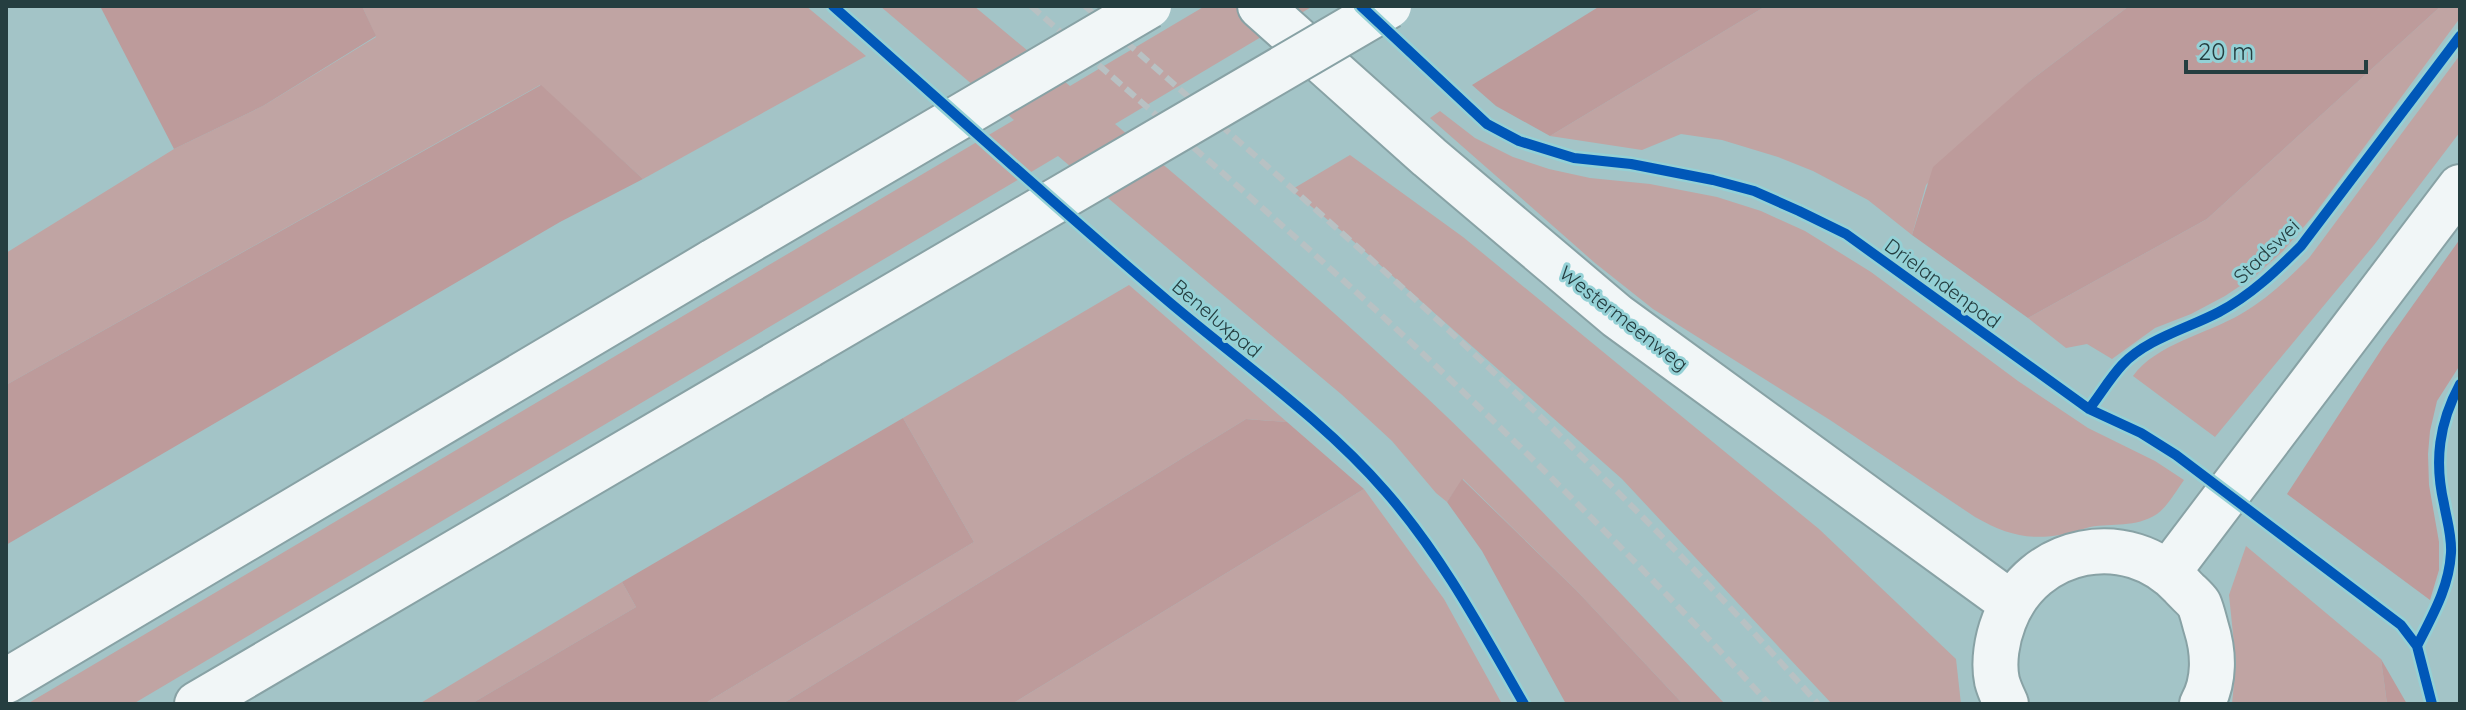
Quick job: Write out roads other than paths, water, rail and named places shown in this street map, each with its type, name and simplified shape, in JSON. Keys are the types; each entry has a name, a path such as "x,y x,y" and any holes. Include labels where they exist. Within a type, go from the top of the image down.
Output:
{"main road":[{"path":"6,681 1149,6"},
{"name":"Westermeenweg","path":"1260,6 1429,157 1617,316 2011,603"},
{"path":"197,704 1389,6"},
{"path":"2169,571 2460,187"},
{"path":"2006,704 1996,679 1997,639 2011,603 2030,580 2054,562 2083,553 2112,550 2142,557 2169,571 2199,605 2213,648 2208,693 2202,704"}],"railway":[{"path":"1031,6 1287,230 1438,368 1606,533 1769,704"},
{"path":"1085,6 1275,173 1555,430 1733,610 1818,704"}]}
